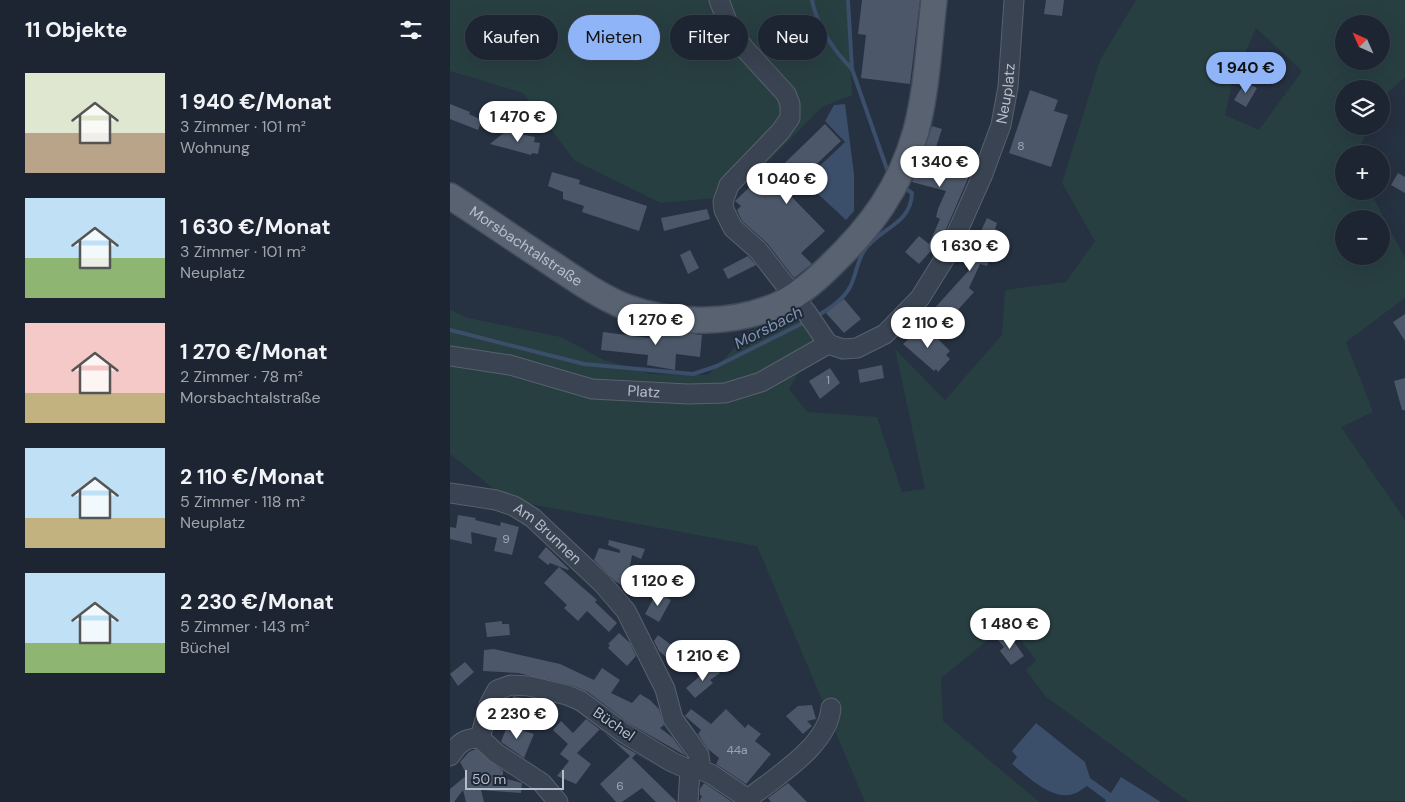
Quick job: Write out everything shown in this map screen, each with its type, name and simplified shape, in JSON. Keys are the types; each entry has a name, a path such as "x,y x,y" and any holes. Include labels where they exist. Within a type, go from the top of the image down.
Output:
{"main road":[{"name":"Morsbachtalstraße","path":"450,196 596,292 627,307 650,314 696,320 731,318 779,304 800,304 818,278 852,245 875,219 898,180 916,132 934,0"}],"street":[{"path":"718,0 728,23 744,48 786,94 790,104 790,118 780,132 729,185 723,202 724,210 733,228 758,250 823,337"},
{"name":"Neuplatz","path":"823,337 843,349 857,348 884,334 920,298 940,268 995,144 1008,87 1014,0"},
{"name":"Platz","path":"450,356 510,365 592,389 688,394 726,393 761,382 823,337"},
{"name":"Am Brunnen","path":"450,493 496,500 514,506 533,518 602,583 626,611 665,688 673,719 699,755 700,762 692,769"},
{"name":"Büchel","path":"480,738 489,705 497,690 511,685 529,686 566,695 581,701 624,733 672,762 711,774 748,799 817,741 830,718 831,708"},
{"path":"450,756 458,744 467,738 480,738 496,753 542,783 558,802"},
{"path":"688,802 692,769"}],"green space":[{"path":"450,0 848,0 852,95 822,107 760,170 715,198 661,203 575,161 523,93 450,71"},
{"path":"1136,0 1405,0 1405,77 1390,90 1390,80 1335,80 1335,135 1366,135 1360,145 1335,145 1335,200 1375,200 1380,210 1335,210 1335,265 1390,265 1390,229 1405,258 1405,298 1346,342 1373,412 1341,427 1405,520 1405,801 1191,802 1045,696 1026,670 1036,660 1008,624 941,678 943,721 1039,802 865,802 757,546 508,500 450,454 450,310 468,318 561,337 604,360 651,374 708,375 756,326 799,319 815,345 789,389 807,412 877,417 902,492 925,489 895,349 945,400 1002,335 1005,290 1066,282 1095,241 1062,183 1100,60","holes":["1256,28 1302,71 1259,130 1225,115 1232,84"]}],"water":[{"path":"845,104 854,174 854,211 846,220 804,181 845,142 825,121 834,105"},
{"path":"1036,723 1085,762 1090,778 1111,793 1121,777 1161,802 1105,802 1106,800 1087,786 1078,792 1065,795 1048,791 1032,781 1012,764 1017,757 1012,751"}],"building":[{"path":"862,0 920,0 910,84 861,78 866,35 858,34"},
{"path":"1046,0 1064,0 1062,16 1044,14"},
{"path":"1245,82 1257,88 1246,107 1234,100"},
{"path":"1030,90 1058,100 1054,111 1068,115 1051,167 1009,153"},
{"path":"450,104 470,112 469,114 482,120 478,130 450,119"},
{"path":"825,124 841,141 787,192 825,231 801,253 812,264 794,278 767,243 742,221 737,210 741,206 735,201 758,179 763,184"},
{"path":"932,126 942,129 936,147 969,158 967,164 973,167 940,243 919,264 905,252 919,236 929,244 940,219 936,217 946,191 912,182"},
{"path":"506,131 535,137 534,142 540,143 538,154 532,153 531,155 490,144"},
{"path":"552,172 580,180 579,184 647,206 639,231 582,212 584,206 563,199 563,192 548,186"},
{"path":"1398,173 1405,177 1405,193 1391,185"},
{"path":"707,209 710,219 664,231 661,218"},
{"path":"987,218 997,223 995,229 1001,232 987,266 980,264 969,288 974,292 955,313 957,315 949,324 933,310 970,269 965,266"},
{"path":"690,250 699,268 688,274 680,255"},
{"path":"748,256 756,265 728,279 723,269"},
{"path":"844,299 861,319 844,333 826,313"},
{"path":"1405,314 1405,341 1393,322"},
{"path":"924,325 950,351 946,355 950,359 938,372 936,369 934,371 903,344"},
{"path":"650,329 702,335 700,357 676,354 675,370 647,365 648,355 601,350 603,332 649,338"},
{"path":"882,365 884,378 860,383 858,370"},
{"path":"830,368 840,383 820,399 809,381"},
{"path":"1405,378 1405,410 1402,410 1394,381"},
{"path":"458,515 476,518 475,520 500,526 501,522 519,527 512,555 494,551 497,538 471,532 472,544 450,539 450,527 456,528"},
{"path":"609,540 645,549 641,559 632,555 626,588 615,581 594,560 599,548 620,553 620,550 608,545"},
{"path":"546,547 568,570 550,563 548,565 538,557"},
{"path":"559,567 597,600 595,602 617,623 609,632 587,611 578,621 564,608 567,605 544,583"},
{"path":"657,592 671,600 659,622 645,614"},
{"path":"502,621 502,624 509,624 510,635 487,637 485,623"},
{"path":"619,633 630,643 636,656 627,666 608,648 610,645 608,644"},
{"path":"1008,633 1024,656 1011,665 1000,651 1004,647 998,640"},
{"path":"658,635 674,647 666,657 659,651 654,641"},
{"path":"494,649 560,664 594,680 602,668 620,680 611,693 632,703 640,694 659,709 664,725 660,728 672,737 686,756 630,724 588,692 571,685 518,673 483,671 484,650"},
{"path":"465,662 474,672 458,686 450,674"},
{"path":"713,665 720,673 710,680 713,683 695,698 686,688"},
{"path":"513,696 550,703 548,715 511,705"},
{"path":"812,705 816,719 807,721 812,726 803,734 786,716 798,706"},
{"path":"691,709 711,724 726,709 745,728 748,724 761,734 755,741 771,754 746,784 716,764 719,758 708,749 698,734 701,730 685,716"},
{"path":"586,719 600,729 577,753 591,764 576,784 557,776 569,761 560,754 568,744 553,730 561,721 573,733"},
{"path":"507,726 534,734 524,758 501,742"},
{"path":"603,732 666,771 636,754 632,758 677,802 656,802 642,788 622,802 616,802 600,784 630,756"},
{"path":"476,749 503,771 503,778 522,783 521,793 481,790 484,802 466,802 463,790 454,802 450,802 450,789 467,775 460,762 469,752"},
{"path":"704,783 732,802 699,802 702,796 700,795 700,789"},
{"path":"788,783 807,802 771,802 768,798"}],"waterway":[{"name":"Morsbach","path":"812,0 814,10 827,38 852,69"},
{"name":"Morsbach","path":"848,0 852,69 889,175"},
{"name":"Morsbach","path":"815,317 830,308 847,292 864,251 870,243 906,212 912,193 906,189"},
{"name":"Morsbach","path":"450,330 584,364 693,374 717,366 807,321"}]}
